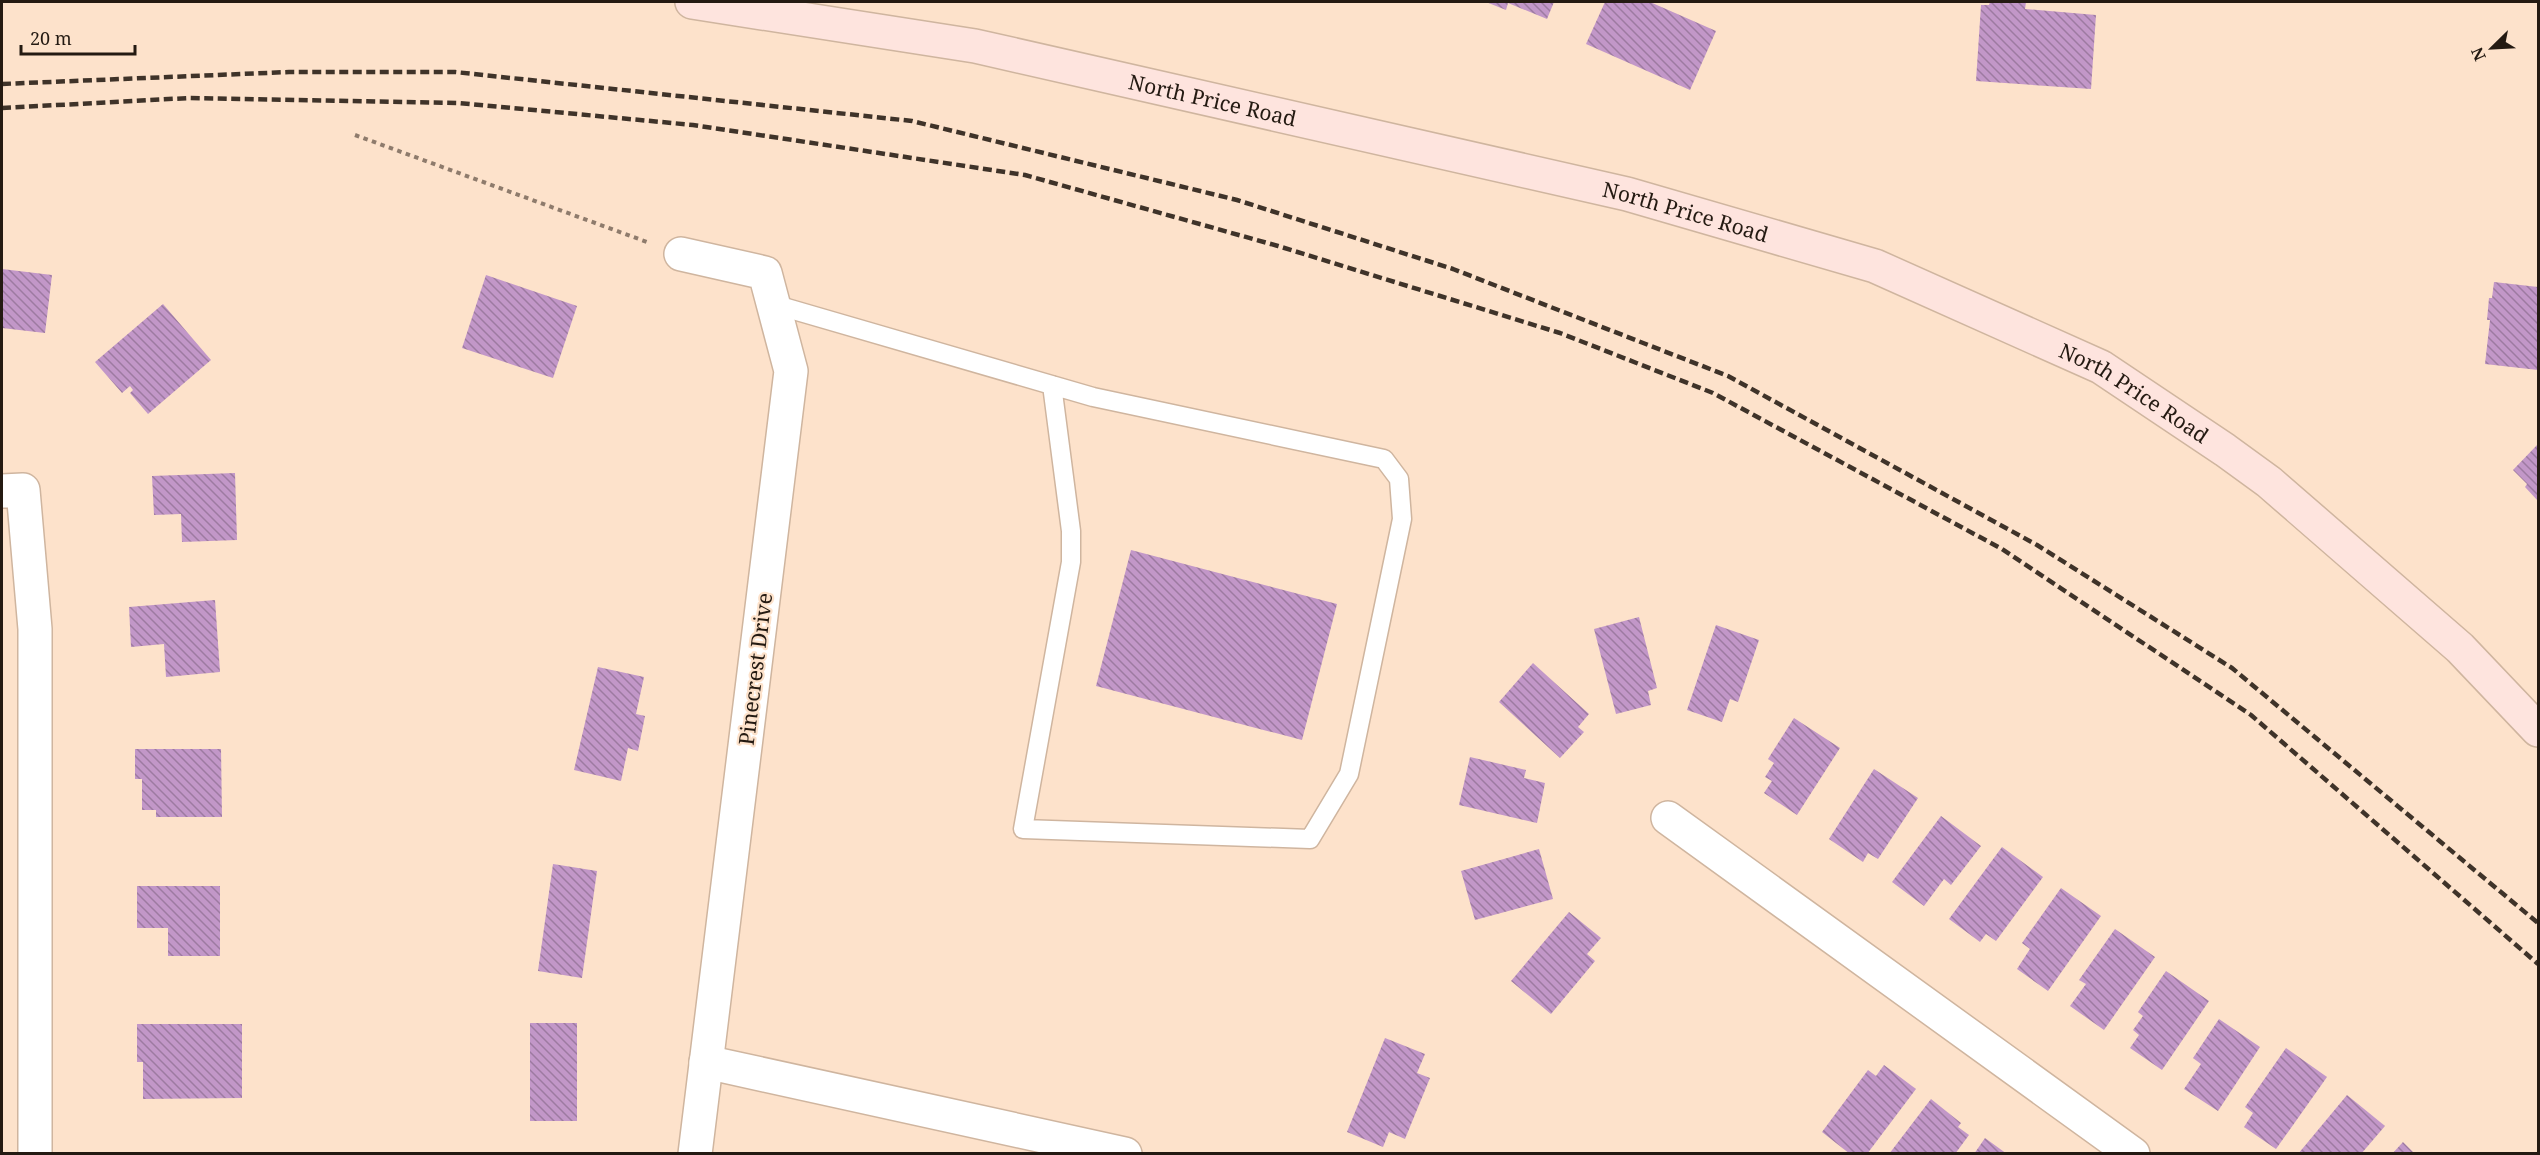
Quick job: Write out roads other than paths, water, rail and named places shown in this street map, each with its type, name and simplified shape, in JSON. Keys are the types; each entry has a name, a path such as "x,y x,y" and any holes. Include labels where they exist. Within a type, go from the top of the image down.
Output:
{"street":[{"name":"North Price Road","path":"692,2 975,46 1627,194 1875,266 2101,367 2225,450 2269,482 2460,648 2538,730"},
{"name":"Pinecrest Drive","path":"681,254 765,273 791,371 695,1154"},
{"path":"2,491 23,490 35,628 35,1154"},
{"path":"1668,818 2133,1154"},
{"path":"706,1062 1125,1154"}],"lane":[{"path":"773,304 1094,397 1384,459 1399,479 1402,519 1348,774 1310,839 1023,829 1071,562 1071,531 1052,385"}],"railway":[{"path":"2,84 289,72 455,72 912,121 1237,200 1453,269 1728,376 2037,545 2232,668 2538,923"},
{"path":"2,108 189,98 459,103 693,125 1025,175 1278,246 1560,333 1713,393 2002,549 2251,715 2538,964"}]}
